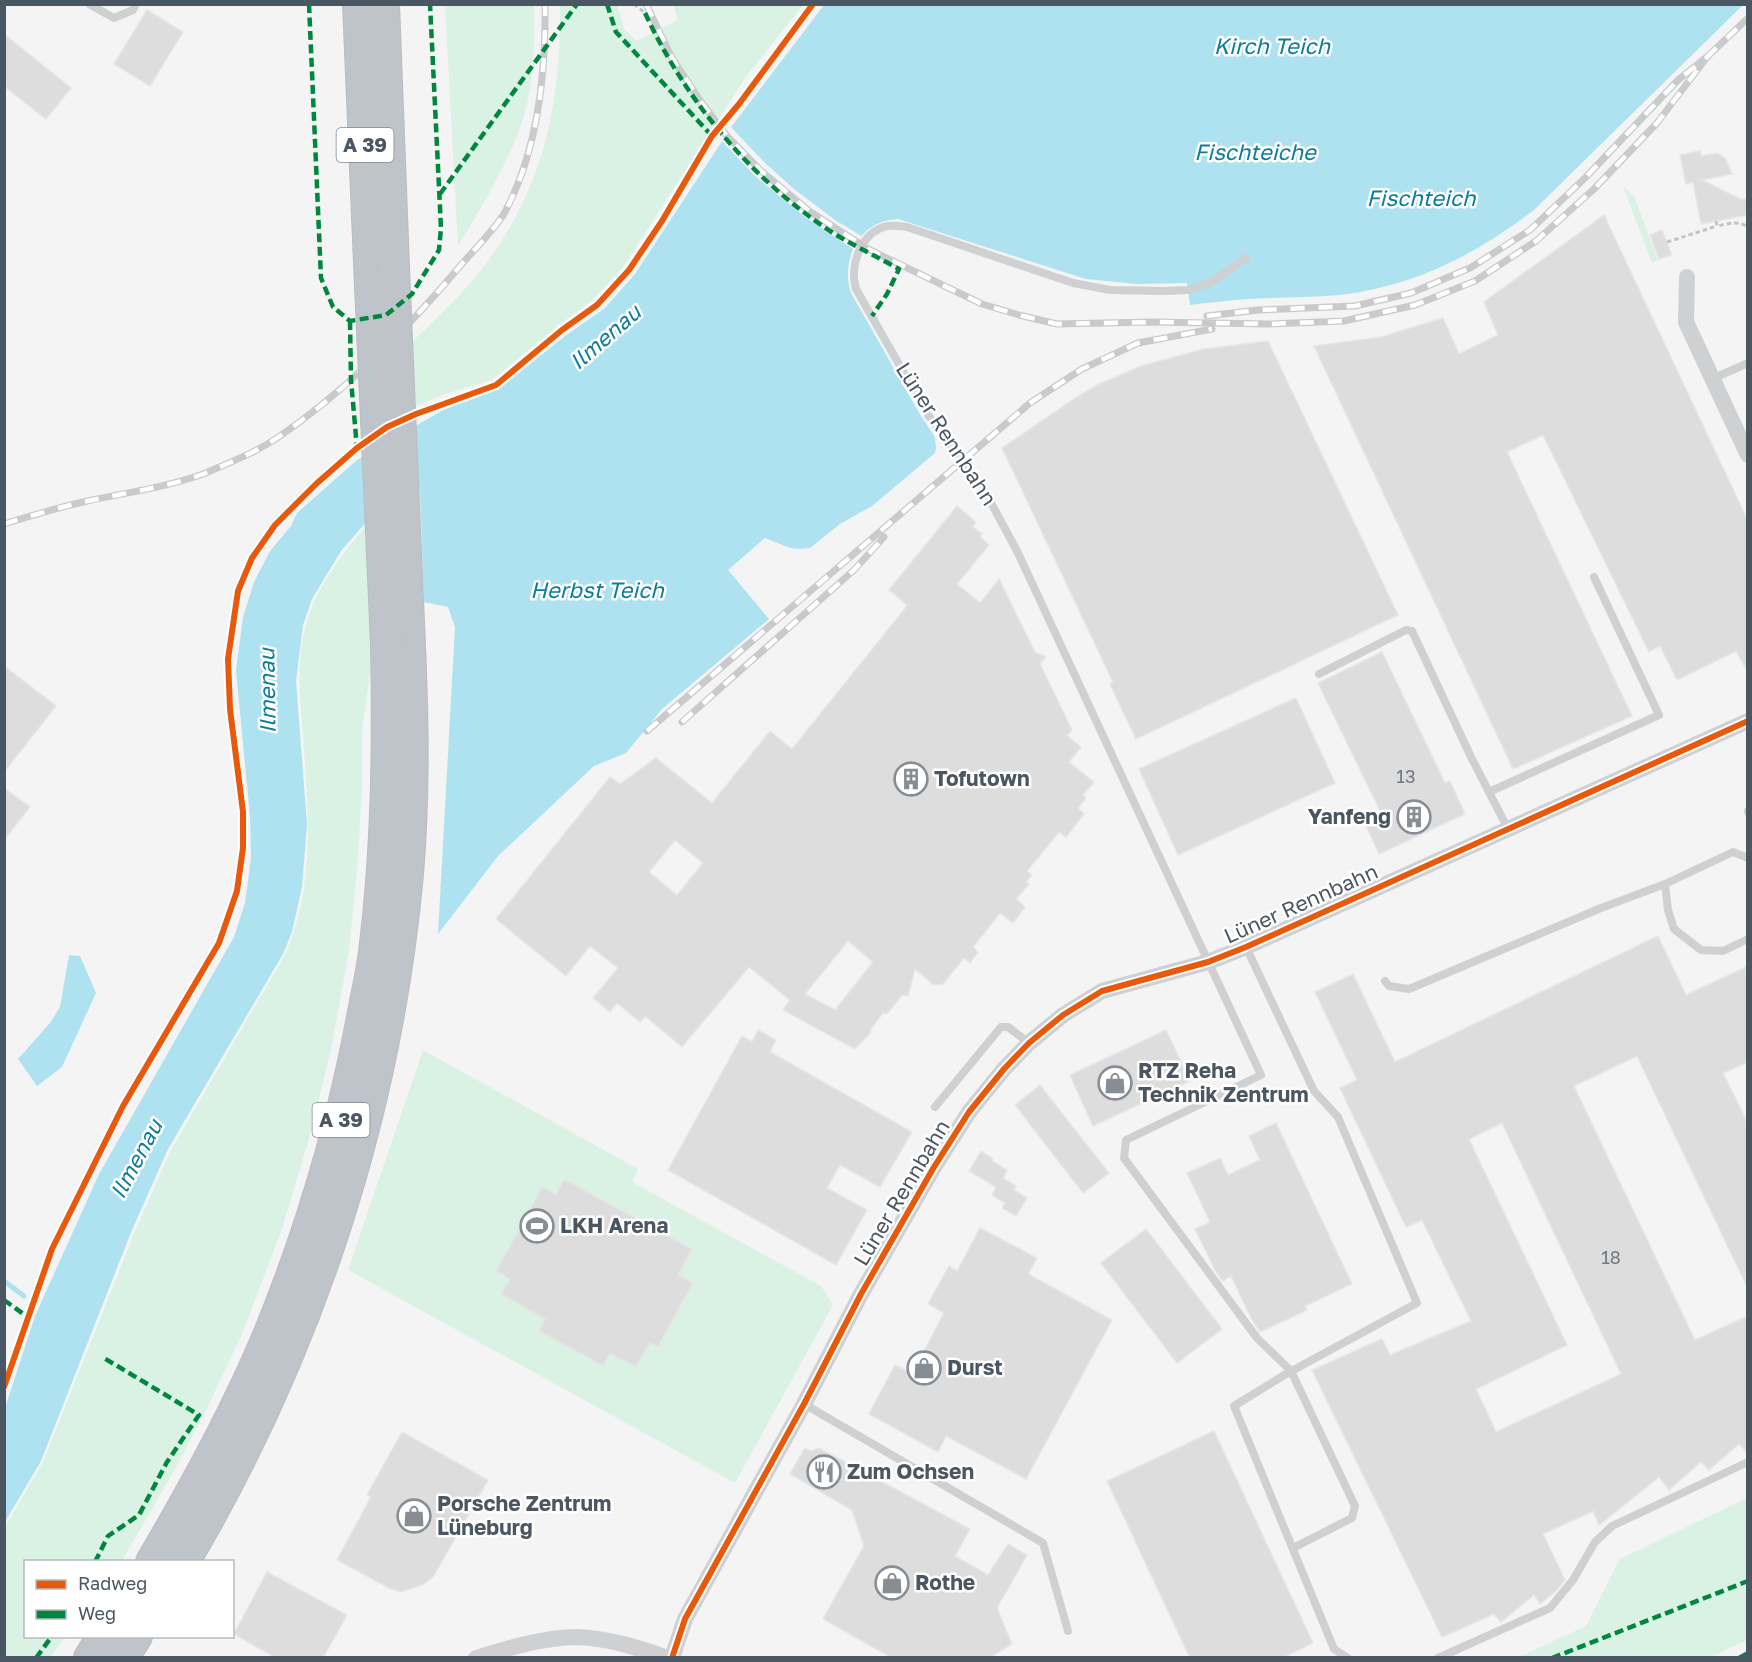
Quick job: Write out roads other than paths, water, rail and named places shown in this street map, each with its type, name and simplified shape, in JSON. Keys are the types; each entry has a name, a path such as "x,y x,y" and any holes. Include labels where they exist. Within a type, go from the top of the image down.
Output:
{"highway":[{"name":"A 39","path":"153,1560 230,1419 265,1345 307,1237 336,1139 357,1050 375,954 383,873 398,633 382,276 359,4"},
{"name":"A 39","path":"382,276 383,4"},
{"name":"A 39","path":"184,1560 254,1430 286,1359 329,1246 360,1143 379,1057 395,967 407,874 412,785 412,714 398,633"},
{"path":"90,1658 103,1638"},
{"path":"122,1658 135,1638"}],"street":[{"path":"1687,277 1686,322 1748,455"},
{"name":"Lüner Rennbahn","path":"670,1658 685,1619 804,1404 861,1294 934,1167 969,1112 1004,1069 1029,1043 1063,1015 1101,991 1208,962 1246,947 1748,721"},
{"path":"476,1658 525,1644 576,1637 628,1645 670,1658"}],"lane":[{"path":"89,4 114,18 133,10 136,4"},
{"name":"Lüner Rennbahn","path":"1208,962 1005,527 982,488 928,415 856,289 854,271 859,253 867,240 873,233 889,226 907,227 1073,283 1110,290 1188,290 1210,283 1246,258"},
{"path":"1712,379 1748,363"},
{"path":"1489,792 1659,715 1594,577"},
{"path":"1319,674 1406,630 1412,631 1508,829"},
{"path":"1385,981 1389,986 1409,989 1601,908 1665,884 1733,852 1748,858"},
{"path":"1665,884 1668,910 1674,929 1701,950 1723,951 1748,939"},
{"path":"1246,947 1314,1091 1338,1117 1417,1303 1291,1371 1234,1406 1334,1649 1348,1658"},
{"path":"1208,962 1261,1075 1126,1140 1124,1158 1257,1338 1291,1371 1355,1506 1352,1518 1293,1548"},
{"path":"935,1107 1001,1027 1008,1027 1029,1043"},
{"path":"804,1404 1043,1543 1068,1631"},
{"path":"1438,1658 1550,1608 1573,1580 1595,1542 1612,1526 1748,1462"}],"water":[{"name":"Fischteiche","path":"824,5 1743,5 1534,210 1489,241 1443,266 1419,276 1367,291 1317,297 1242,299 1190,305 1187,283 1137,284 1086,279 898,219 873,226 856,244 851,255 848,280 851,293 935,437 935,453 872,506 840,524 810,548 790,548 765,538 728,570 769,619 662,709 626,753 594,766 498,856 438,934 455,627 448,607 424,602 420,490 367,521 341,551 312,599 303,625 296,681 307,824 302,887 292,932 283,954 168,1149 132,1230 41,1461 5,1522 5,1408 35,1316 99,1174 234,937 245,903 251,858 250,816 236,671 243,617 254,582 270,551 291,526 297,513 357,460 443,410 499,389 565,336 605,308 635,274 732,126"},
{"path":"69,955 80,956 96,993 62,1067 37,1086 18,1059 50,1023 60,1007"}],"waterway":[{"path":"4,1281 24,1296"}],"railway":[{"path":"4,524 73,504 173,483 203,474 252,452 271,442 329,399 399,334 491,232 505,212 516,188 538,111 544,57 545,4"},
{"path":"646,4 672,58 727,136 760,170 809,211 868,249 982,304 1057,324 1153,322 1269,324 1344,321 1415,305 1475,281 1536,241 1594,189 1657,123 1708,56"},
{"path":"1207,316 1258,310 1355,306 1411,293 1470,268 1530,230 1585,178 1678,80 1708,56 1748,18"},
{"path":"647,731 1030,403 1082,369 1138,343 1212,329"},
{"path":"682,722 854,570 884,537"}],"place":[{"name":"Tofutown","path":"911,779"},
{"name":"Yanfeng","path":"1414,817"},
{"name":"RTZ Reha Technik Zentrum","path":"1115,1083"},
{"name":"LKH Arena","path":"537,1226"},
{"name":"Durst","path":"924,1368"},
{"name":"Zum Ochsen","path":"824,1472"},
{"name":"Porsche Zentrum Lüneburg","path":"414,1516"},
{"name":"Rothe","path":"892,1583"}],"water label":[{"name":"Kirch Teich","path":"1272,46"},
{"name":"Fischteich","path":"1421,198"},
{"name":"Ilmenau","path":"605,337"},
{"name":"Herbst Teich","path":"597,590"},
{"name":"Ilmenau","path":"267,691"},
{"name":"Ilmenau","path":"136,1159"}]}
